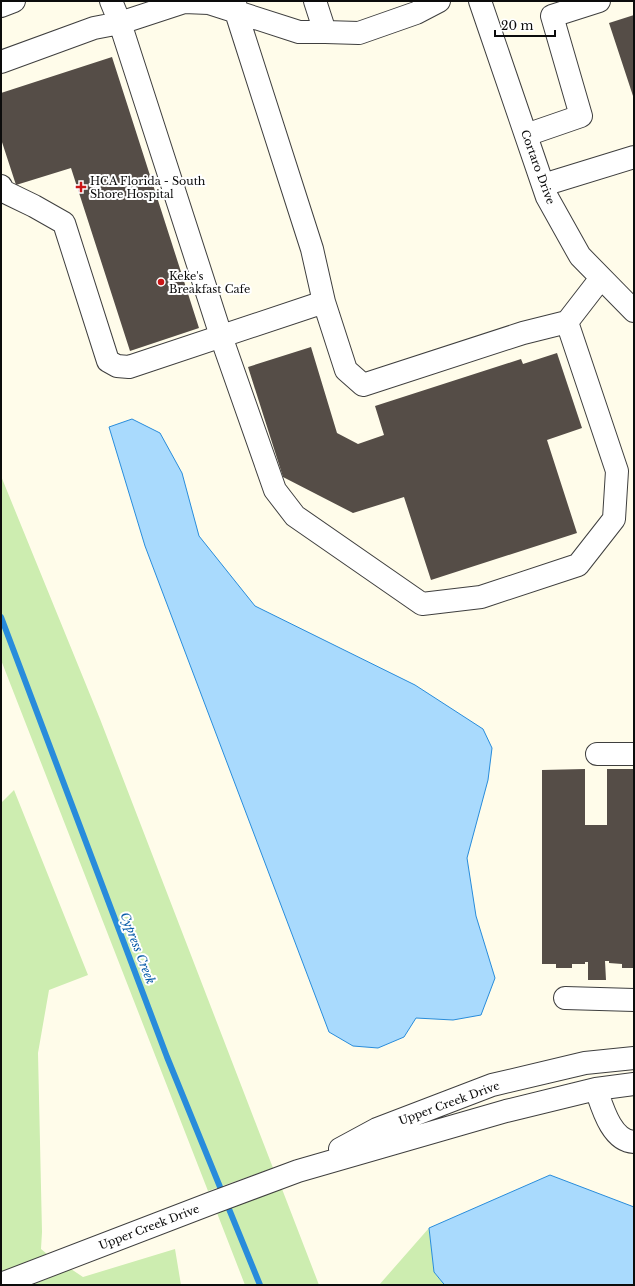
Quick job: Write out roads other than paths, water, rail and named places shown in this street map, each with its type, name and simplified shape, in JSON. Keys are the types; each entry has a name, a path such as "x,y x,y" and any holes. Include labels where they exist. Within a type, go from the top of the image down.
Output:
{"street":[{"path":"1,6 14,1"},
{"path":"111,1 120,23 222,337 275,490 295,516 422,604 481,598 578,565 614,519 617,471 567,322"},
{"path":"315,1 325,32"},
{"path":"1,62 94,28 120,23 184,2 209,3 235,7 299,32 359,33 416,13 439,1"},
{"name":"Cortaro Drive","path":"480,1 547,196 580,256 634,311"},
{"path":"526,135 581,116 552,16 599,1"},
{"path":"235,7 312,249 324,302 346,370 363,385 522,333 567,322 601,278"},
{"path":"543,185 634,157"},
{"path":"1,186 3,190 64,223 108,362 117,366 129,368 324,302"},
{"path":"597,754 634,754"},
{"path":"565,998 634,1000"},
{"name":"Upper Creek Drive","path":"298,1171 377,1129 492,1085 585,1063 634,1058"},
{"name":"Upper Creek Drive","path":"1,1284 298,1171 506,1111 596,1089 634,1084"},
{"path":"596,1089 604,1115 616,1132 629,1142 634,1142"}],"water":[{"path":"132,419 160,433 182,473 199,536 255,606 415,685 483,729 492,748 488,780 467,858 476,916 495,978 481,1015 453,1020 416,1018 404,1037 378,1048 353,1046 329,1032 145,546 109,427"},
{"path":"550,1175 634,1207 634,1285 445,1285 434,1272 429,1228"}],"waterway":[{"name":"Cypress Creek","path":"1,617 167,1057 260,1285"}],"place":[{"name":"HCA Florida - South Shore Hospital","path":"81,187"},
{"name":"Keke's Breakfast Cafe","path":"161,282"}]}
